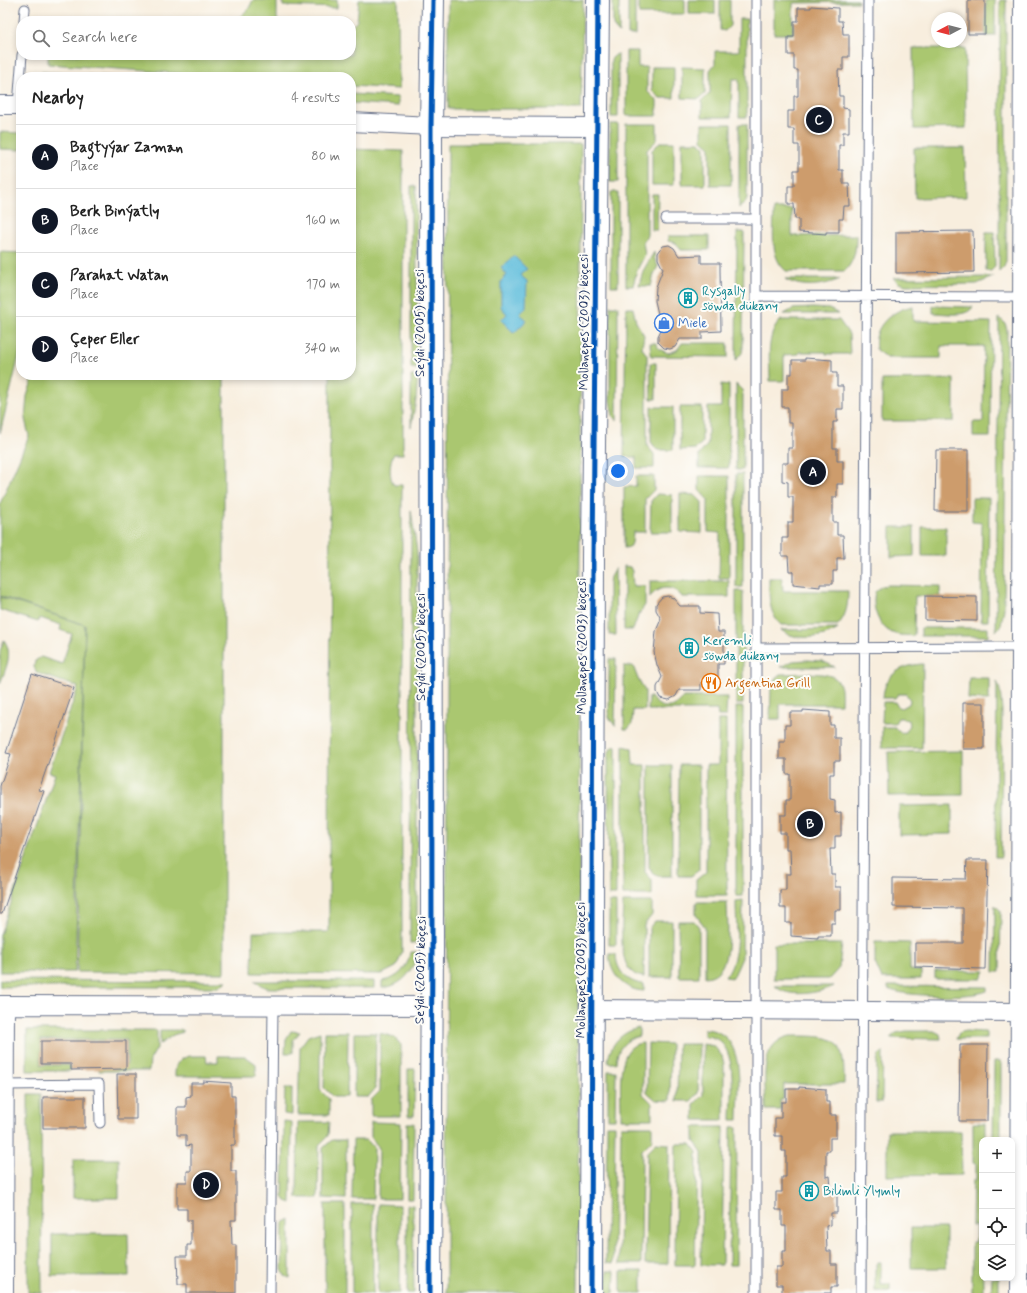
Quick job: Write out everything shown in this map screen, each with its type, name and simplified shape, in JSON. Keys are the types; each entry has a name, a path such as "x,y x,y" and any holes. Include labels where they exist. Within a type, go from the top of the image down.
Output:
{"street":[{"name":"Seýdi (2005) köçesi","path":"430,1293 431,126 433,0"},
{"name":"Mollanepes (2003) köçesi","path":"591,1293 596,127 598,0"},
{"path":"1019,1293 1023,763 1020,647 1023,0"},
{"path":"0,104 16,105"},
{"path":"356,122 431,126 596,127"},
{"path":"4,1293 2,1112 5,1085 3,1005 431,1006"},
{"path":"592,1009 1020,1012"}],"lane":[{"path":"756,0 756,1293"},
{"path":"861,1293 868,0"},
{"path":"24,16 25,9"},
{"path":"21,72 22,60"},
{"path":"666,219 756,219"},
{"path":"756,296 1022,296"},
{"path":"756,648 1020,647"},
{"path":"270,1293 273,1005"},
{"path":"5,1085 99,1084 100,1123"}],"green space":[{"path":"253,0 277,0 277,16 241,16 249,8"},
{"path":"283,0 337,0 337,8 283,6"},
{"path":"359,0 398,0 399,89 356,86 356,72 161,72 48,64 48,60 356,60"},
{"path":"448,0 583,0 581,109 448,109"},
{"path":"613,0 619,0 619,33 613,26"},
{"path":"628,0 635,0 635,35 628,35"},
{"path":"639,0 685,0 685,14 639,14"},
{"path":"689,0 715,0 715,14 689,14"},
{"path":"720,0 730,0 730,26 725,31 720,30"},
{"path":"774,0 858,0 858,2 793,3 793,34 774,34"},
{"path":"986,0 995,0 995,36 986,36"},
{"path":"1000,0 1006,0 1006,261 1004,267 999,272"},
{"path":"739,19 747,19 747,117 739,117 739,79 732,79 731,117 702,117 702,101 710,93 710,70 715,64 715,51 739,51"},
{"path":"913,48 965,48 966,128 914,129"},
{"path":"626,51 638,51 638,67 647,67 647,91 657,101 657,116 626,116"},
{"path":"618,53 618,117 611,117 611,59"},
{"path":"652,67 674,67 674,98 660,98 652,91"},
{"path":"682,67 705,68 705,94 699,99 682,98"},
{"path":"356,94 398,97 398,106 356,103"},
{"path":"610,124 618,124 618,182 610,182"},
{"path":"626,124 657,124 657,140 647,150 647,235 643,242 645,255 637,270 633,286 626,286"},
{"path":"702,124 731,124 731,185 710,185 710,147 702,140"},
{"path":"739,124 747,124 747,198 745,203 739,208"},
{"path":"0,132 16,133 16,150 0,149"},
{"path":"660,142 674,142 674,185 652,185 652,150"},
{"path":"682,142 699,142 705,147 705,185 682,185"},
{"path":"448,144 581,144 578,1293 446,1293"},
{"path":"914,148 965,148 966,197 915,198"},
{"path":"356,149 403,151 403,454 394,454 391,461 390,470 394,485 402,485 402,952 396,967 382,974 252,973 253,932 329,932 330,380 356,380"},
{"path":"411,186 416,186 418,369 411,368"},
{"path":"611,192 618,192 618,286 611,286"},
{"path":"652,194 658,194 657,230 652,230"},
{"path":"774,209 792,209 792,236 856,235 854,254 851,263 845,271 786,271 777,258 775,251 773,234"},
{"path":"737,232 744,232 743,348 742,353 736,360"},
{"path":"986,232 994,232 995,267 991,271 986,271"},
{"path":"668,236 709,236 709,250 681,250 676,243 668,241"},
{"path":"0,252 16,253 16,368 0,433"},
{"path":"654,252 655,260 658,266 651,286 639,286 643,271"},
{"path":"993,277 977,284 906,285 899,283 893,278"},
{"path":"785,279 840,279 820,285 805,285"},
{"path":"610,306 618,306 617,421 613,416 610,401"},
{"path":"913,306 913,321 991,322 990,437 973,437 973,422 983,422 984,346 941,346 941,358 887,358 876,350 877,334 885,320 898,311"},
{"path":"933,306 973,307 965,313 949,314 933,313"},
{"path":"626,308 633,308 636,322 644,335 642,348 647,355 647,446 654,454 654,468 636,468 636,457 624,457"},
{"path":"793,309 829,309 839,314 784,314"},
{"path":"999,318 1005,323 1007,330 1004,609 1001,625 996,631"},
{"path":"781,320 839,320 849,334 850,354 799,352 799,354 784,355 784,381 770,381 770,341 776,326"},
{"path":"650,343 656,343 659,349 668,353 677,350 682,343 728,343 728,357 651,356"},
{"path":"650,363 656,363 656,399 651,399"},
{"path":"411,376 418,376 416,400 411,427"},
{"path":"954,379 954,421 882,421 882,380"},
{"path":"32,380 224,380 224,973 77,972 85,625 0,596 0,504 29,436 25,419 27,396"},
{"path":"721,384 729,385 729,468 699,468 699,455 708,444 708,407 721,407"},
{"path":"736,384 742,390 743,395 743,470 736,470"},
{"path":"651,407 673,407 673,450 657,450 651,442"},
{"path":"680,407 702,407 702,443 696,449 680,450"},
{"path":"736,474 743,474 743,587 736,587"},
{"path":"636,476 654,476 654,490 645,499 645,532 633,532 630,547 624,548 624,487 636,486"},
{"path":"699,476 729,476 729,578 719,578 720,533 708,532 708,500 699,490"},
{"path":"657,494 672,495 672,532 650,532 651,501"},
{"path":"680,494 695,495 702,502 702,533 680,532"},
{"path":"972,498 989,498 988,621 981,621 982,523 972,522"},
{"path":"411,510 417,552 417,943 410,943"},
{"path":"891,527 914,527 914,556 891,557"},
{"path":"922,527 946,527 946,556 922,556"},
{"path":"624,566 630,567 632,571 633,586 645,586 645,605 638,616 633,630 624,630"},
{"path":"615,568 616,635 609,635 609,583 610,577"},
{"path":"769,578 782,578 783,591 848,591 847,605 841,621 838,625 781,625 771,609 769,597"},
{"path":"650,581 729,581 729,597 682,597 675,590 666,588 657,591 650,598"},
{"path":"882,586 940,586 940,596 915,596 914,636 897,635 889,631 881,623 875,611 875,592"},
{"path":"736,591 743,591 743,704 736,704"},
{"path":"0,597 85,625 75,972 0,972 0,935 55,774 49,772 78,687 37,673 34,667 35,661 41,657 62,664 72,634 60,630 61,625 40,618 38,622 0,610"},
{"path":"921,628 988,628 988,636 921,636"},
{"path":"838,629 817,637 794,636 781,630"},
{"path":"4,640 7,645 8,662 0,684 0,651"},
{"path":"609,659 616,659 615,726 609,717"},
{"path":"793,661 822,661 835,667 780,667"},
{"path":"923,664 922,748 882,748 882,727 895,727 898,731 906,732 910,725 909,721 902,718 898,718 895,723 882,723 883,702 895,702 898,707 902,708 909,704 910,700 906,694 898,694 895,698 883,698 887,683 890,677 901,669 908,666"},
{"path":"624,666 633,666 645,691 645,710 633,710 632,724 628,729 624,729"},
{"path":"802,673 827,675 833,677 837,680 840,686 841,704 780,704 780,719 770,719 771,687 780,674"},
{"path":"969,678 989,678 989,700 968,699"},
{"path":"997,681 1000,690 1002,710 1001,857 995,857"},
{"path":"649,697 651,697 658,704 671,707 680,702 683,697 727,697 726,716 718,716 717,710 648,710"},
{"path":"736,707 743,707 743,896 736,896"},
{"path":"718,720 726,720 727,895 696,895 696,880 706,872 706,765 718,765"},
{"path":"616,746 616,895 609,895 608,755 611,748"},
{"path":"623,746 632,748 633,765 645,765 645,872 652,880 652,895 623,895"},
{"path":"963,751 963,795 889,796 888,752"},
{"path":"649,765 672,765 672,876 657,876 649,868"},
{"path":"679,765 699,765 699,870 691,876 678,876"},
{"path":"952,805 952,834 899,835 899,806"},
{"path":"743,900 742,958 733,978 725,977 730,969 736,950 736,901"},
{"path":"609,902 616,902 616,945 609,945"},
{"path":"623,902 652,902 652,915 644,925 644,977 634,974 628,967 624,958 622,947"},
{"path":"696,902 727,902 728,935 725,958 721,968 715,974 705,977 705,927 696,915"},
{"path":"995,905 1001,911 1000,972 994,972"},
{"path":"655,921 672,921 672,977 649,977 649,928"},
{"path":"678,921 694,921 699,927 699,977 679,977"},
{"path":"875,942 910,943 910,970 921,971 921,979 882,979 875,963"},
{"path":"774,944 842,944 839,968 829,979 774,979"},
{"path":"410,952 417,952 410,972 401,981 389,987 382,988 382,981 393,978 401,972 407,963"},
{"path":"609,954 616,954 620,970 632,981 644,984 644,991 630,988 619,980 612,968"},
{"path":"935,971 985,971 981,979 935,979"},
{"path":"0,980 227,981 218,987 0,987"},
{"path":"254,981 374,981 374,988 266,988"},
{"path":"775,986 834,986 812,993 795,994 780,990"},
{"path":"888,986 987,987 987,991 967,995 938,996 896,992 888,989"},
{"path":"639,1028 639,1036 634,1037 622,1046 616,1058 616,1063 608,1063 611,1050 617,1040 627,1033"},
{"path":"704,1029 718,1032 728,1040 734,1051 738,1064 739,1079 738,1120 731,1120 732,1082 729,1056 724,1046 716,1039 704,1036"},
{"path":"27,1030 157,1030 157,1048 150,1060 149,1071 99,1071 99,1065 127,1065 127,1040 41,1040 41,1065 70,1065 70,1071 27,1071"},
{"path":"160,1030 183,1030 183,1032 173,1035 160,1044"},
{"path":"291,1031 300,1032 293,1040 293,1053 285,1053 286,1039"},
{"path":"906,1031 934,1031 940,1034 941,1039 890,1038 896,1033"},
{"path":"965,1031 985,1032 987,1033 987,1039 956,1039 959,1033"},
{"path":"320,1032 320,1090 329,1099 329,1115 298,1115 300,1047 308,1036"},
{"path":"325,1032 348,1032 347,1097 333,1097 324,1088"},
{"path":"354,1033 376,1033 375,1089 368,1097 354,1097"},
{"path":"380,1033 394,1037 401,1045 401,1116 371,1116 371,1100 380,1091"},
{"path":"790,1036 827,1038 834,1042 839,1047 842,1056 844,1084 784,1084 783,1100 780,1100 780,1110 766,1110 765,1077 768,1056 772,1047 779,1040"},
{"path":"643,1043 643,1094 652,1103 652,1119 621,1119 620,1086 623,1062 627,1052 633,1046"},
{"path":"648,1043 671,1044 670,1101 656,1100 647,1092"},
{"path":"678,1044 699,1044 698,1093 691,1101 677,1101"},
{"path":"703,1044 714,1046 722,1056 724,1064 724,1120 694,1120 694,1104 703,1095"},
{"path":"883,1052 882,1102 876,1102 877,1061 879,1055"},
{"path":"190,1056 206,1056 207,1062 218,1062 218,1056 245,1056 256,1064 256,1076 175,1076 178,1062"},
{"path":"994,1061 1001,1061 1001,1137 993,1137"},
{"path":"408,1069 415,1069 414,1116 408,1116"},
{"path":"608,1071 616,1071 615,1119 608,1119"},
{"path":"285,1088 292,1088 292,1115 284,1114"},
{"path":"28,1094 41,1094 42,1293 28,1293"},
{"path":"284,1121 292,1122 291,1203 286,1201 283,1197"},
{"path":"298,1122 329,1122 328,1136 319,1145 318,1198 297,1198"},
{"path":"371,1122 401,1123 400,1199 378,1199 379,1148 371,1137"},
{"path":"407,1123 414,1123 413,1199 407,1199"},
{"path":"973,1123 985,1123 985,1137 979,1137 979,1281 983,1281 983,1293 972,1293 972,1242 976,1242 976,1226 972,1226 973,1180 976,1180 976,1164 973,1163"},
{"path":"607,1125 615,1125 613,1264 606,1263"},
{"path":"621,1126 652,1126 652,1140 642,1150 641,1264 619,1264"},
{"path":"694,1127 724,1127 722,1265 701,1265 702,1152 694,1141"},
{"path":"731,1127 737,1127 736,1265 729,1265"},
{"path":"887,1131 961,1131 962,1175 887,1176"},
{"path":"332,1140 346,1140 346,1199 323,1198 323,1148"},
{"path":"353,1140 367,1140 374,1148 373,1199 352,1199"},
{"path":"656,1143 669,1144 668,1264 645,1264 647,1152"},
{"path":"676,1144 691,1144 697,1152 695,1265 675,1265"},
{"path":"73,1159 119,1159 119,1198 73,1198"},
{"path":"325,1204 345,1204 345,1293 325,1293"},
{"path":"352,1204 373,1204 373,1293 352,1293"},
{"path":"378,1204 400,1205 400,1293 378,1293"},
{"path":"407,1205 413,1205 414,1293 407,1293"},
{"path":"290,1219 290,1278 285,1276 282,1269 283,1223"},
{"path":"911,1228 946,1228 946,1268 911,1268"},
{"path":"52,1234 128,1234 129,1276 52,1276"},
{"path":"878,1262 881,1262 881,1284 890,1284 890,1291 875,1291 875,1270"},
{"path":"607,1271 615,1271 614,1293 607,1293"},
{"path":"621,1271 642,1271 642,1293 621,1293"},
{"path":"992,1281 999,1281 999,1293 991,1293"}],"water":[{"path":"514,256 527,269 520,275 527,281 526,307 520,314 527,320 514,333 501,320 507,314 501,307 501,281 507,275 501,268"}],"building":[{"path":"968,0 985,0 985,34 968,34"},
{"path":"811,6 838,8 838,21 842,21 843,34 849,34 849,57 843,57 843,70 838,70 839,96 843,96 843,108 849,109 849,132 843,132 843,145 839,145 839,170 843,170 843,183 849,183 850,206 844,206 843,219 839,219 839,232 826,232 826,234 799,232 799,219 795,219 794,204 788,204 788,186 794,186 794,170 799,170 799,145 794,145 794,129 788,129 788,111 794,111 794,96 798,96 798,70 794,70 794,55 788,55 788,37 794,37 794,21 798,21 798,8 811,8"},
{"path":"973,231 974,272 896,273 896,232"},
{"name":"Rysgally söwda dükany","path":"669,245 674,248 679,256 701,255 701,263 720,263 721,331 702,332 702,339 680,339 675,347 670,349 664,348 658,342 658,336 663,326 655,301 656,287 663,269 658,259 658,253 663,246"},
{"path":"805,358 832,360 832,373 837,373 837,386 843,386 843,409 837,409 837,422 833,422 833,448 837,448 837,461 843,461 843,484 837,484 837,497 833,497 833,522 837,522 837,535 843,535 844,558 837,558 837,571 833,571 833,584 820,584 820,587 793,584 793,571 789,571 788,556 782,556 782,538 788,538 788,522 793,522 793,497 788,497 788,482 782,481 782,463 788,463 788,448 792,448 792,423 788,423 788,407 782,407 782,389 788,389 788,374 792,374 792,360 805,360"},
{"path":"936,450 968,450 968,511 935,511"},
{"name":"Keremli söwda dükany","path":"668,596 673,598 680,606 700,606 700,613 717,614 718,632 724,632 724,664 718,664 718,682 701,682 701,690 679,690 676,696 669,700 660,698 657,692 657,687 662,677 654,652 656,631 661,619 656,610 656,604 662,597"},
{"path":"925,596 977,597 977,621 925,620"},
{"path":"32,674 74,688 39,790 44,791 2,914 0,914 0,786 11,754 6,753"},
{"path":"963,703 984,703 984,749 963,749"},
{"path":"803,710 830,712 830,725 834,725 834,738 840,738 840,761 834,761 834,774 830,774 830,799 835,800 835,813 841,812 841,836 835,836 835,849 830,849 831,874 835,874 835,887 841,887 841,910 835,910 835,923 831,923 831,936 818,936 818,938 791,936 791,923 786,923 786,908 780,908 780,890 786,890 786,874 791,874 790,849 786,849 786,833 780,833 780,815 786,815 786,800 790,800 790,774 786,774 786,759 779,759 779,741 785,741 785,725 790,725 790,712 803,712"},
{"path":"967,860 988,860 985,969 915,967 915,943 963,943 963,908 893,907 893,878 966,879"},
{"path":"41,1041 126,1041 126,1069 71,1070 71,1064 41,1064"},
{"path":"960,1045 988,1045 987,1121 959,1121"},
{"path":"117,1074 136,1074 136,1119 118,1119"},
{"path":"203,1081 231,1083 231,1096 235,1096 235,1145 231,1145 231,1171 236,1171 236,1220 231,1220 232,1245 236,1245 236,1293 187,1293 187,1284 178,1284 177,1256 187,1256 187,1245 191,1245 191,1220 187,1220 187,1209 177,1209 177,1182 187,1182 187,1171 191,1171 191,1145 186,1146 186,1135 177,1135 177,1107 186,1107 186,1097 191,1096 191,1083 203,1083"},
{"name":"Bilimli Ylymly","path":"799,1087 826,1089 826,1102 830,1102 830,1115 836,1115 836,1138 830,1138 830,1151 826,1151 826,1177 830,1176 831,1189 837,1189 837,1213 831,1213 831,1225 826,1226 827,1251 831,1251 831,1264 837,1264 837,1287 831,1287 831,1293 782,1293 782,1285 776,1285 776,1267 782,1267 782,1251 786,1251 786,1226 782,1226 782,1210 776,1210 776,1192 782,1192 782,1177 786,1177 786,1151 782,1151 782,1136 775,1136 775,1118 781,1118 781,1102 786,1102 786,1089 799,1089"},
{"path":"43,1097 85,1097 85,1128 43,1128"}],"cycle path":[{"path":"430,1293 432,948 431,126 433,0"},
{"path":"591,1293 593,557 598,0"}],"place":[{"name":"Parahat Watan","path":"819,120"},
{"name":"Rysgally söwda dükany","path":"688,298"},
{"name":"Miele","path":"664,323"},
{"name":"Bagtyýar Zaman","path":"813,472"},
{"name":"Keremli söwda dükany","path":"689,648"},
{"name":"Argentina Grill","path":"711,683"},
{"name":"Berk Binýatly","path":"810,824"},
{"name":"Çeper Eller","path":"206,1185"},
{"name":"Bilimli Ylymly","path":"809,1191"}]}
